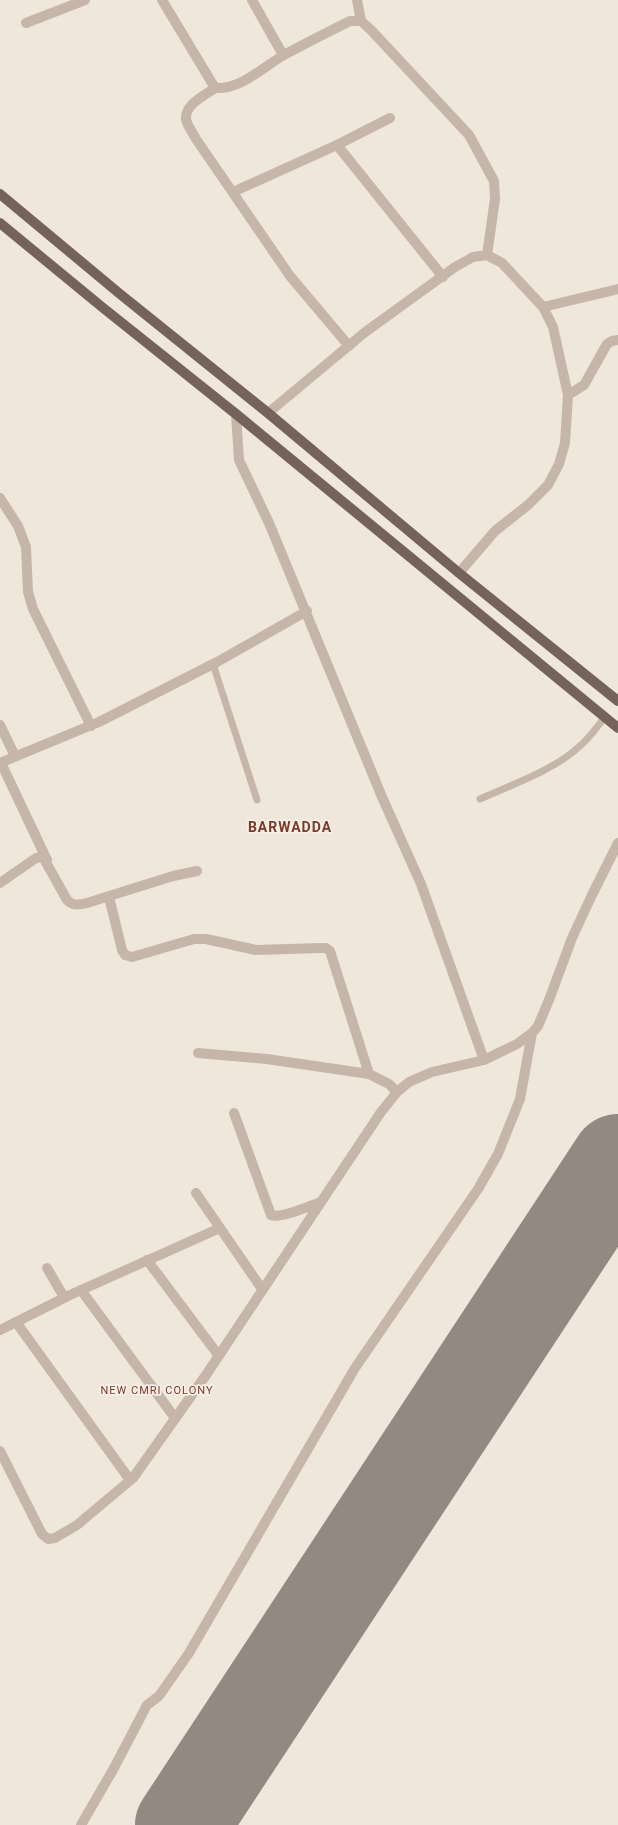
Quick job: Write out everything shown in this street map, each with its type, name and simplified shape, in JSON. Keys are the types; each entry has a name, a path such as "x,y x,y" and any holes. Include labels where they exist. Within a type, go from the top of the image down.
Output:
{"main road":[{"path":"0,194 120,294 268,413 459,573 618,701"},
{"path":"0,223 236,414 618,728"}],"street":[{"path":"26,23 85,0"},
{"path":"162,0 215,88"},
{"path":"252,0 283,56"},
{"path":"357,0 361,22"},
{"path":"349,346 290,276 196,139 186,120 187,110 215,88 222,89 243,81 283,56 350,21 361,22 371,30 440,106 458,121 469,135 494,181 495,199 487,255"},
{"path":"233,192 337,145 390,118"},
{"path":"337,145 443,277"},
{"path":"268,413 364,333 473,256 487,255 502,263 543,307 553,328 568,394 565,442 558,464 548,485 528,506 495,531 459,573"},
{"path":"543,307 618,289"},
{"path":"568,394 584,385 608,344 612,341 618,340"},
{"path":"236,414 239,460 269,523 307,611 382,797 421,884 484,1060"},
{"path":"0,498 18,526 26,547 28,592 33,609 91,726"},
{"path":"197,871 87,903 71,904 67,900 47,860 1,763 91,726 213,664 307,611"},
{"path":"0,725 15,756"},
{"path":"0,1451 42,1534 48,1540 55,1538 77,1525 130,1480 218,1356 381,1112 397,1092 409,1082 432,1072 484,1060 517,1044 532,1033 538,1026 572,938 618,843"},
{"path":"0,883 36,858 43,857 47,860"},
{"path":"109,897 122,950 125,955 132,957 194,939 206,939 256,950 326,948 330,951 369,1074"},
{"path":"81,1825 118,1761 147,1705 159,1696 189,1653 355,1368 478,1189 498,1154 520,1099 532,1033"},
{"path":"198,1053 268,1059 369,1074 389,1084 397,1092"},
{"path":"234,1112 271,1215 275,1217 283,1215 320,1202"},
{"path":"196,1193 262,1289"},
{"path":"0,1330 64,1297 220,1228"},
{"path":"147,1260 218,1356"},
{"path":"47,1268 64,1297"},
{"path":"81,1290 175,1418"},
{"path":"16,1322 130,1480"}],"lane":[{"path":"213,664 257,800"},
{"path":"480,799 553,765 581,745 605,717"}],"runway":[{"path":"182,1825 618,1161"}],"district":[{"name":"BARWADDA","path":"290,828"},
{"name":"NEW CMRI COLONY","path":"157,1391"}]}
